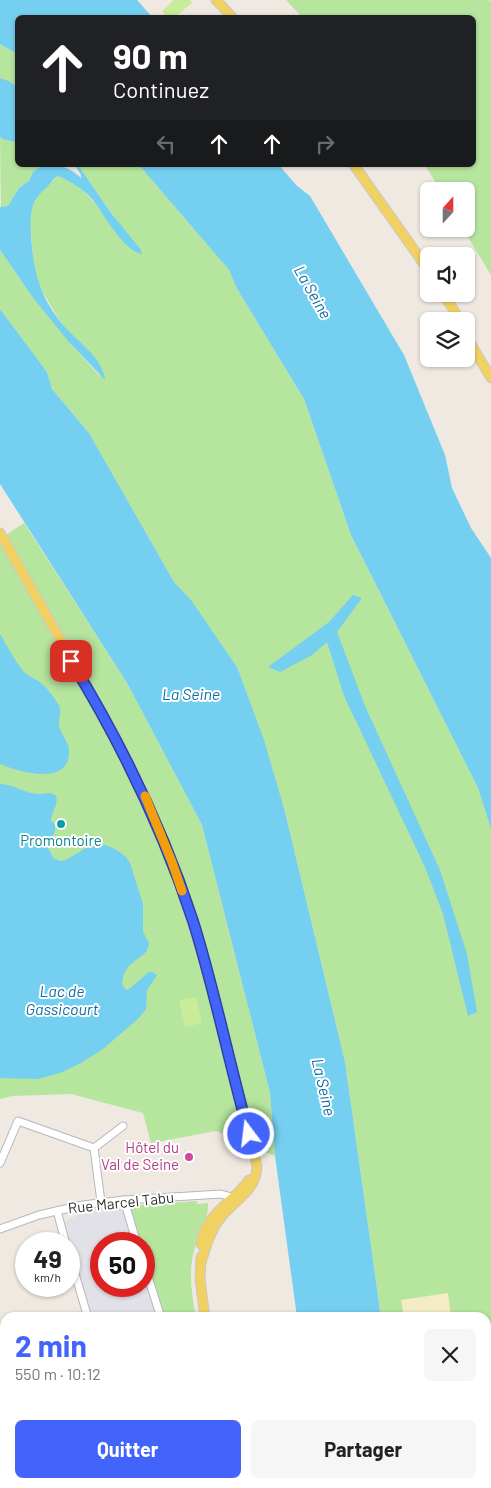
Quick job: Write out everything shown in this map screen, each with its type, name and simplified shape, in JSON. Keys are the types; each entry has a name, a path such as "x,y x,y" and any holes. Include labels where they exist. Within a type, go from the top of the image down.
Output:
{"main road":[{"path":"216,0 230,15"},
{"path":"355,167 420,258"},
{"path":"447,302 452,312"},
{"path":"450,307 454,312"},
{"path":"475,350 491,378"},
{"path":"0,533 66,653 93,697 143,793 172,862 205,962 257,1166 254,1181 249,1190 219,1210 204,1234 201,1243 200,1279 204,1312"},
{"path":"201,1263 213,1229 231,1203"}],"street":[{"path":"0,1163 18,1121 94,1148"},
{"path":"94,1148 123,1126"},
{"path":"94,1148 101,1202"},
{"name":"Rue Marcel Tabu","path":"0,1229 56,1211 101,1202 224,1194 231,1203"},
{"path":"215,1195 219,1202 219,1210"},
{"path":"124,1200 134,1232"},
{"path":"56,1211 62,1232"},
{"path":"80,1291 86,1312"},
{"path":"154,1297 159,1312"}],"shaded area":[{"path":"121,1205 131,1232 90,1232 90,1297 153,1297 158,1312 91,1312 80,1276 80,1232 67,1232 64,1222 92,1208"}],"green space":[{"path":"174,0 190,0 192,3 177,15 165,15 162,11"},
{"path":"286,0 491,1 491,275 468,238 475,238 475,182 435,182 426,167 476,167 476,15 300,15"},
{"path":"0,44 15,53 15,86 0,78"},
{"path":"0,137 15,142 15,167 39,167 33,172 29,181 19,188 8,206 1,207"},
{"path":"79,167 141,167 229,270 236,287 304,399 351,535 478,788 491,829 491,1312 380,1312 345,1062 285,812 237,667 191,601 174,582 89,433 52,389 47,372 0,309 0,250 48,316 101,377 88,350 68,331 58,318 37,282 33,259 31,210 39,193 58,176 73,183 86,193 123,239 123,229"},
{"path":"24,523 127,683 202,825 270,1093 275,1156 216,1131 151,1143 143,1113 71,1094 12,1096 0,1099 0,539"},
{"path":"196,997 202,1023 185,1027 179,1000"},
{"path":"197,1201 197,1204 208,1203 207,1216 196,1245 191,1268 195,1312 161,1312 155,1292 155,1232 138,1232 130,1206"}],"sand":[{"path":"448,1293 450,1312 403,1312 401,1300"}],"water":[{"path":"0,0 137,0 150,15 15,15 15,53 0,44"},
{"path":"0,78 15,86 15,142 0,137"},
{"path":"39,167 63,167 81,178 76,167 79,167 112,214 141,250 142,254 135,252 122,240 86,193 58,176 36,199 32,209 31,221 32,247 35,269 41,290 59,320 99,363 105,380 68,341 34,299 0,250 0,207 8,206 19,188 29,181 33,172"},
{"path":"141,167 281,167 296,185 310,196 404,355 445,455 452,488 471,528 491,558 491,829 478,788 351,535 304,399 236,287 229,270"},
{"name":"La Seine","path":"0,309 47,372 52,389 89,433 174,582 191,600 237,667 264,740 285,812 345,1062 380,1312 296,1312 275,1156 270,1093 202,825 127,683 0,484"},
{"path":"353,595 362,598 337,632 365,706 440,870 467,954 477,1012 468,1016 443,914 425,867 344,696 327,642 312,655 280,672 268,667 329,622"},
{"path":"0,634 21,669 43,685 59,707 59,726 69,751 67,762 61,769 53,773 30,773 0,764"},
{"name":"Lac de Gassicourt","path":"0,784 10,785 32,793 49,793 56,796 57,799 51,821 55,824 55,831 48,848 54,859 66,860 94,843 100,843 115,849 125,856 130,863 143,904 143,932 149,943 145,953 127,969 122,984 128,990 149,972 157,975 147,990 146,1009 139,1018 103,1049 81,1063 60,1073 38,1079 0,1078"}],"slow traffic":[{"path":"145,796 182,891"}],"place":[{"name":"Promontoire","path":"61,824"},
{"name":"Hôtel du Val de Seine","path":"189,1157"}],"route":[{"path":"71,661 116,738 143,793 172,862 205,962 249,1134"}]}
